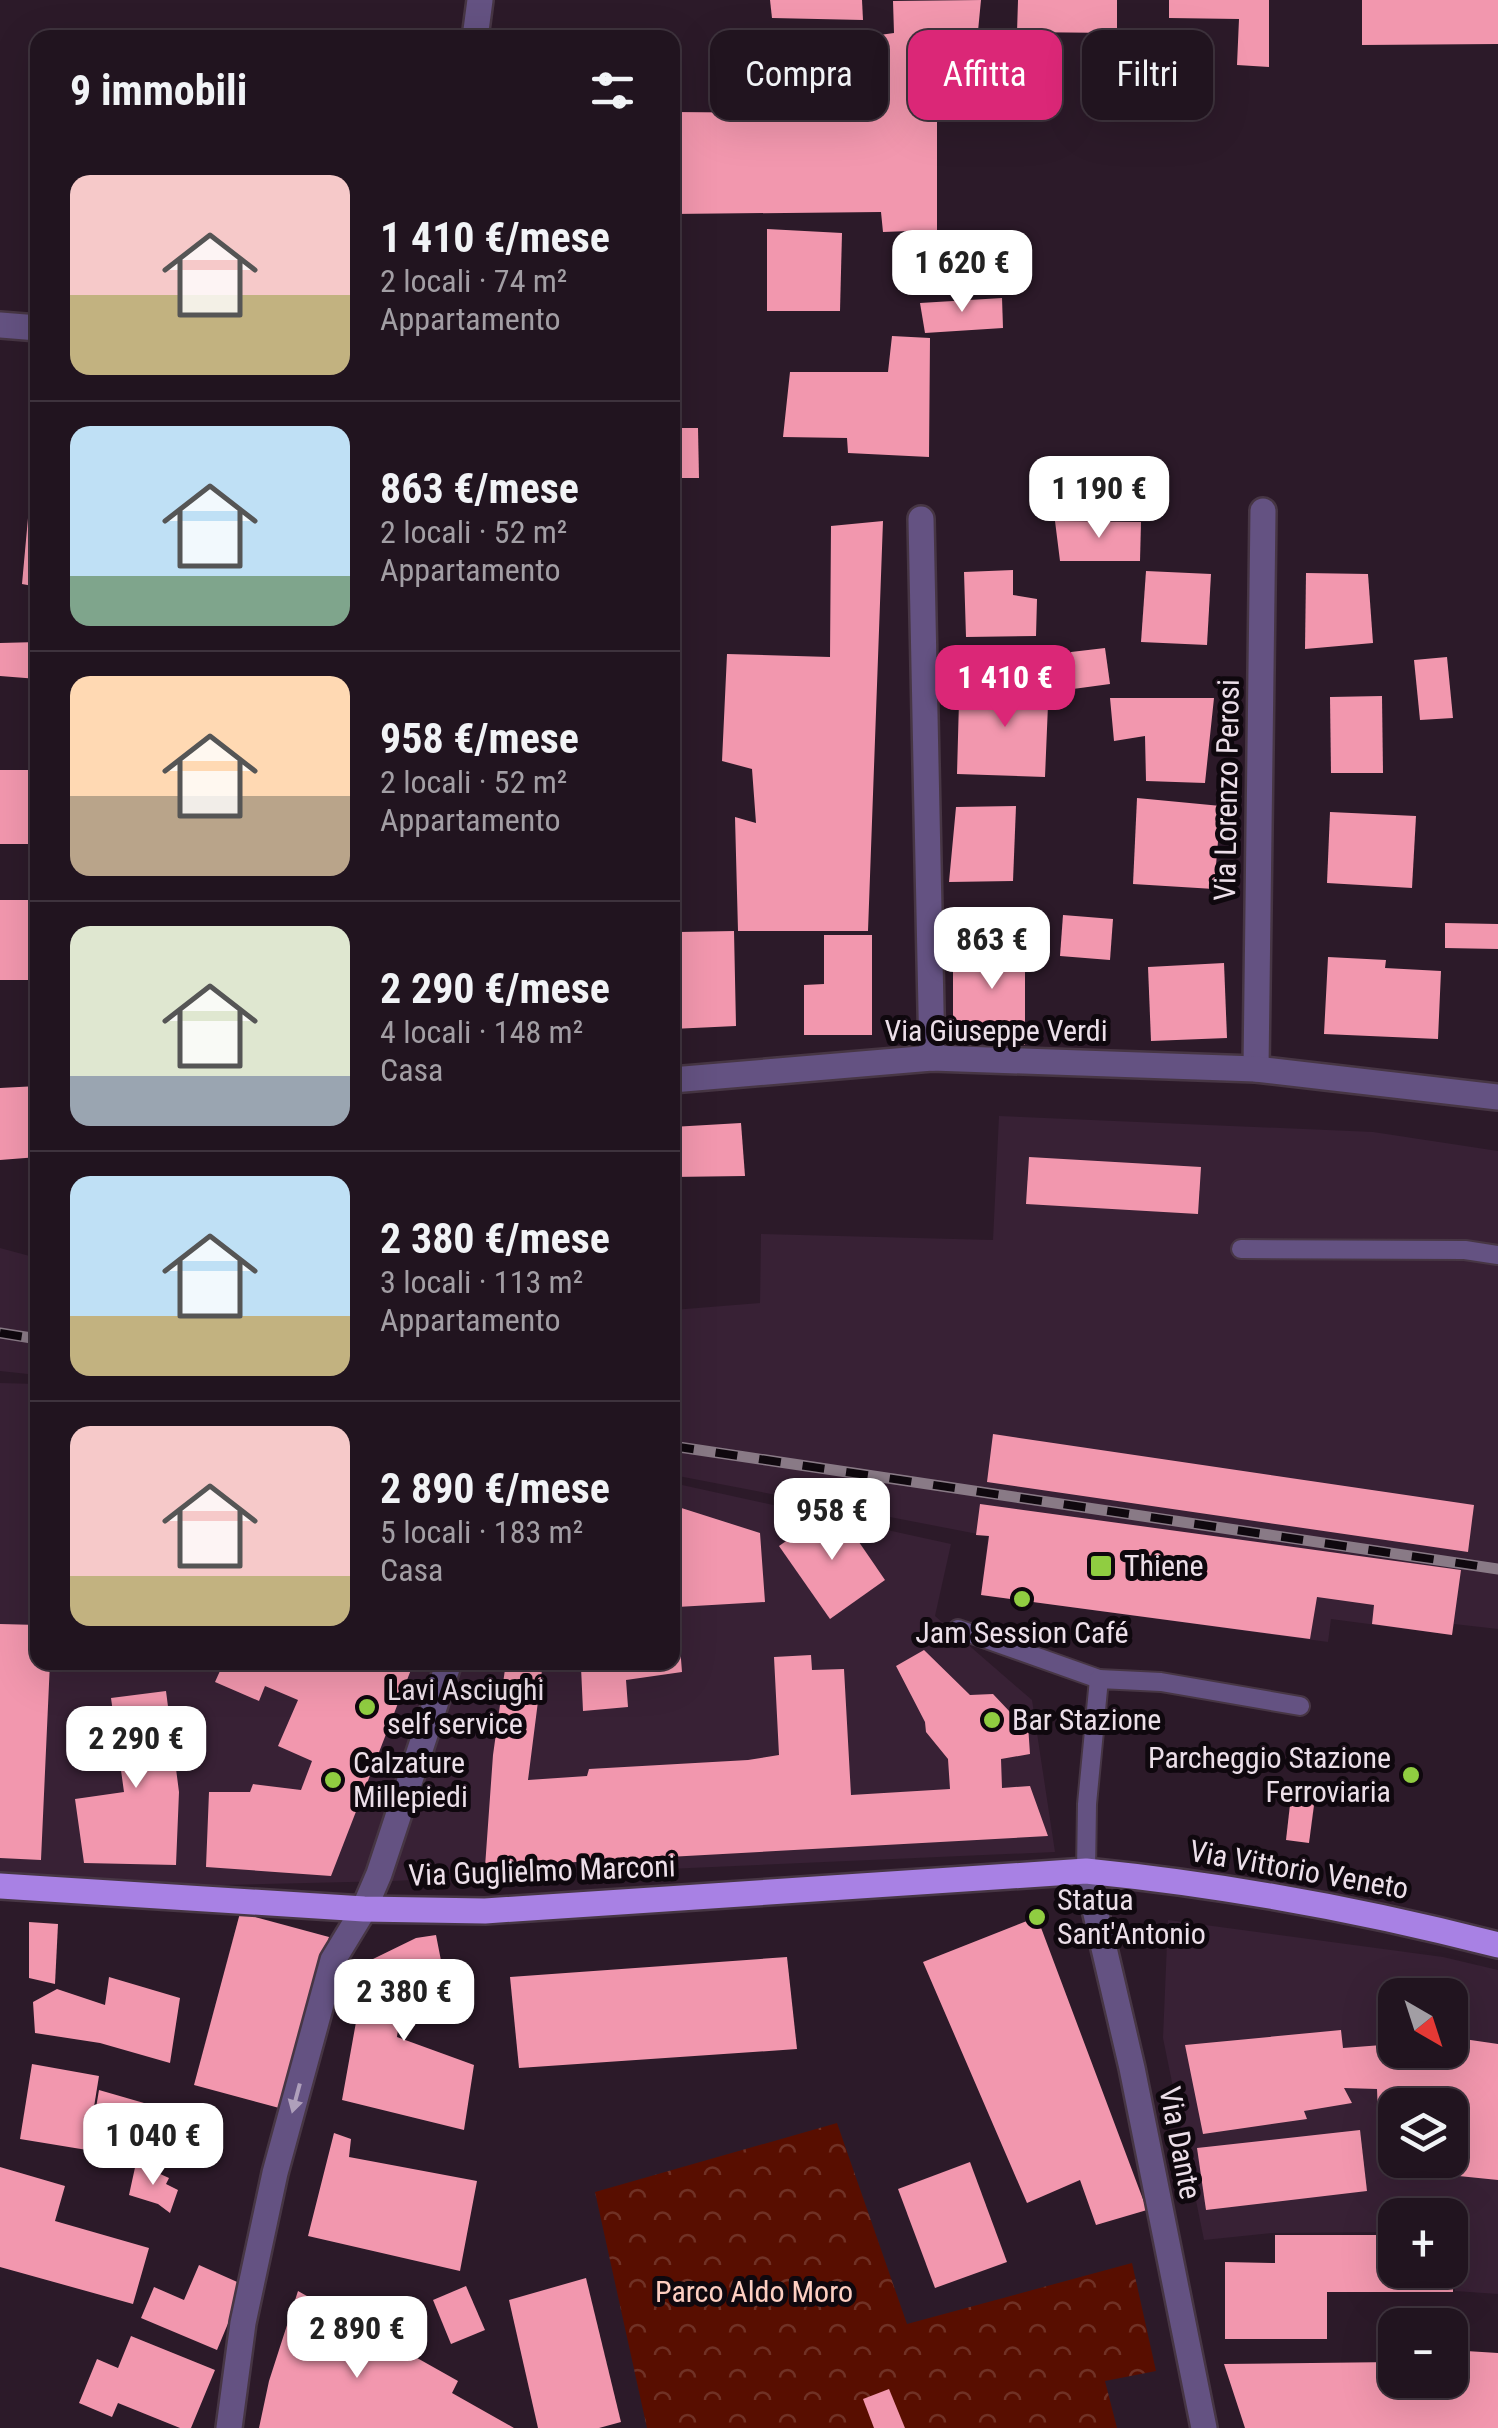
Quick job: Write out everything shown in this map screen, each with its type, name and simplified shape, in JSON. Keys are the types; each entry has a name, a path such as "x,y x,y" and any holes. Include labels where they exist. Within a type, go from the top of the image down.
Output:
{"main road":[{"name":"Via Guglielmo Marconi","path":"0,1886 364,1909 486,1911 1086,1872"},
{"name":"Via Vittorio Veneto","path":"1086,1872 1173,1880 1394,1918 1498,1945"}],"street":[{"path":"476,30 480,0"},
{"path":"0,325 30,327"},
{"name":"Via Lorenzo Perosi","path":"1256,1069 1263,511"},
{"path":"922,519 932,1058"},
{"name":"Via Giuseppe Verdi","path":"680,1079 932,1058 1256,1069 1498,1098"},
{"path":"229,2428 243,2324 275,2174 334,1960 364,1909 386,1856 446,1670"},
{"name":"Via Dante","path":"1086,1872 1132,2068 1204,2428"}],"lane":[{"path":"1241,1249 1465,1250 1498,1255"},
{"path":"958,1629 1099,1679 1161,1682 1300,1706"},
{"path":"1086,1872 1087,1804 1099,1679"}],"shaded area":[{"path":"999,1116 1373,1132 1498,1151 1498,1629 1454,1624 1452,1635 1331,1619 1328,1642 981,1595 988,1536 680,1476 680,1309 760,1303 761,1234 993,1240"},
{"path":"0,1248 30,1256 30,1374 0,1371"},
{"path":"0,1383 30,1384 30,1670 680,1670 680,1485 951,1544 935,1616 1032,1700 1055,1852 392,1881 51,1889 0,1886"},
{"path":"1168,1920 1443,1957 1498,1970 1498,2294 1455,2291 1468,2288 1468,2198 1378,2198 1378,2232 1273,2233 1204,2240 1163,2038"}],"green space":[{"name":"Parco Aldo Moro","path":"837,2123 907,2324 1132,2263 1156,2371 1105,2381 1117,2428 647,2428 595,2192"}],"building":[{"path":"770,0 862,0 863,20 772,18"},
{"path":"981,0 978,30 908,30 908,120 937,120 937,230 883,232 881,212 680,214 680,112 710,112 710,120 888,120 888,34 894,33 893,1"},
{"path":"1018,0 1117,0 1117,30 1017,30"},
{"path":"1169,0 1269,0 1269,67 1237,65 1239,19 1169,18"},
{"path":"1362,0 1498,0 1498,44 1362,45"},
{"path":"767,229 842,233 840,311 767,311"},
{"path":"1002,298 1003,328 925,333 920,303"},
{"path":"892,336 930,338 929,457 848,453 847,438 783,437 790,372 888,372"},
{"path":"680,428 698,428 699,478 680,478"},
{"path":"30,496 30,586 22,584"},
{"path":"883,521 868,931 738,931 735,817 756,823 752,769 722,761 727,654 830,657 831,526"},
{"path":"1055,521 1141,522 1140,561 1060,561"},
{"path":"1013,570 1013,595 1037,599 1036,636 966,637 964,572"},
{"path":"1146,571 1211,574 1207,645 1141,642"},
{"path":"1306,573 1368,574 1373,643 1305,649"},
{"path":"30,642 30,678 0,676 0,643"},
{"path":"1105,648 1110,684 1073,689 1071,652"},
{"path":"1447,657 1453,718 1420,720 1414,660"},
{"path":"988,675 1049,681 1045,777 957,774 959,701 989,700"},
{"path":"1382,696 1383,773 1331,773 1330,697"},
{"path":"1110,698 1214,698 1205,783 1146,781 1145,736 1114,741"},
{"path":"0,770 30,770 30,844 0,844"},
{"path":"1137,798 1221,806 1214,889 1133,884"},
{"path":"1016,806 1013,881 949,882 956,807"},
{"path":"1330,812 1416,816 1412,888 1327,883"},
{"path":"0,900 30,900 30,980 0,980"},
{"path":"1063,915 1113,919 1110,960 1060,956"},
{"path":"1445,923 1498,924 1498,949 1445,948"},
{"path":"734,931 736,1026 680,1029 680,932"},
{"path":"824,935 872,935 872,1035 804,1035 804,985 824,984"},
{"path":"1025,935 1025,1045 985,1045 985,1034 953,1035 953,952 994,952 994,936"},
{"path":"1328,957 1386,960 1385,968 1441,971 1438,1039 1324,1034"},
{"path":"1224,963 1227,1038 1151,1041 1148,967"},
{"path":"30,1086 30,1158 0,1160 0,1088"},
{"path":"741,1123 745,1176 680,1177 680,1127"},
{"path":"1029,1157 1201,1167 1198,1214 1026,1204"},
{"path":"993,1434 1474,1505 1468,1552 987,1482"},
{"path":"980,1504 1461,1570 1452,1635 1372,1624 1374,1605 1317,1597 1310,1639 981,1595 989,1536 976,1535"},
{"path":"835,1507 885,1580 830,1619 779,1546"},
{"path":"680,1508 760,1533 765,1602 680,1607"},
{"path":"0,1624 30,1625 30,1670 50,1670 41,1860 0,1858"},
{"path":"680,1646 682,1672 626,1680 628,1707 583,1711 581,1670 680,1670"},
{"path":"924,1650 970,1695 993,1694 1010,1712 1027,1710 1030,1754 1001,1759 1002,1788 1030,1786 1048,1836 485,1867 493,1755 505,1670 542,1670 528,1780 587,1776 589,1769 779,1755 774,1657 811,1655 812,1670 844,1669 851,1795 950,1789 948,1759 926,1732 925,1722 896,1666"},
{"path":"220,1670 411,1670 331,1876 206,1867 209,1792 250,1792 253,1784 301,1790 312,1761 278,1746 298,1700 265,1686 259,1701 215,1682"},
{"path":"166,1691 179,1792 176,1865 84,1863 75,1799 124,1792 111,1698"},
{"path":"1292,1787 1316,1790 1309,1843 1286,1840"},
{"path":"240,1913 329,1937 283,2109 194,2085"},
{"path":"1037,1917 1147,2210 1096,2225 1080,2180 1027,2203 923,1962"},
{"path":"29,1922 58,1924 55,1984 29,1978"},
{"path":"436,1935 445,1981 416,1980 415,2026 399,2021 397,2037 474,2065 464,2130 342,2100 358,2011 373,1959 416,1938"},
{"path":"787,1957 797,2049 519,2068 510,1977"},
{"path":"109,1977 180,1998 170,2063 100,2043 35,2033 33,2002 57,1989 105,2005"},
{"path":"1341,2030 1343,2048 1378,2045 1378,2068 1468,2068 1468,2040 1498,2044 1498,2180 1468,2177 1468,2088 1378,2088 1378,2115 1377,2089 1344,2088 1352,2103 1304,2111 1307,2119 1203,2134 1185,2045"},
{"path":"32,2064 99,2076 87,2150 20,2139"},
{"path":"99,2090 144,2103 135,2161 89,2150"},
{"path":"1360,2130 1367,2191 1206,2210 1197,2148"},
{"path":"334,2133 351,2139 349,2157 477,2181 460,2271 308,2236"},
{"path":"970,2162 1007,2262 935,2288 898,2189"},
{"path":"136,2163 169,2178 166,2184 178,2190 170,2213 158,2204 129,2195"},
{"path":"0,2167 65,2186 55,2221 149,2248 133,2304 0,2267"},
{"path":"1275,2235 1378,2235 1378,2288 1453,2288 1453,2292 1327,2292 1327,2339 1225,2339 1225,2262 1275,2263"},
{"path":"199,2265 244,2285 217,2350 141,2318 154,2287 184,2300"},
{"path":"586,2278 621,2422 599,2428 538,2428 509,2300"},
{"path":"466,2286 485,2330 451,2344 433,2300"},
{"path":"298,2291 458,2381 452,2393 514,2428 259,2428 269,2381"},
{"path":"131,2336 215,2370 191,2428 180,2428 118,2403 112,2417 79,2403 97,2359 118,2368"},
{"path":"1468,2351 1498,2353 1498,2428 1245,2428 1224,2364 1378,2362 1378,2398 1468,2398"},
{"path":"889,2389 905,2428 874,2428 863,2399"}],"railway":[{"path":"0,1333 30,1338"},
{"path":"680,1447 1498,1569"}],"place":[{"name":"Thiene","path":"1101,1566"},
{"name":"Jam Session Café","path":"1022,1599"},
{"name":"Lavi Asciughi self service","path":"367,1707"},
{"name":"Bar Stazione","path":"992,1720"},
{"name":"Parcheggio Stazione Ferroviaria","path":"1411,1775"},
{"name":"Calzature Millepiedi","path":"333,1780"},
{"name":"Statua Sant'Antonio","path":"1037,1917"}]}
